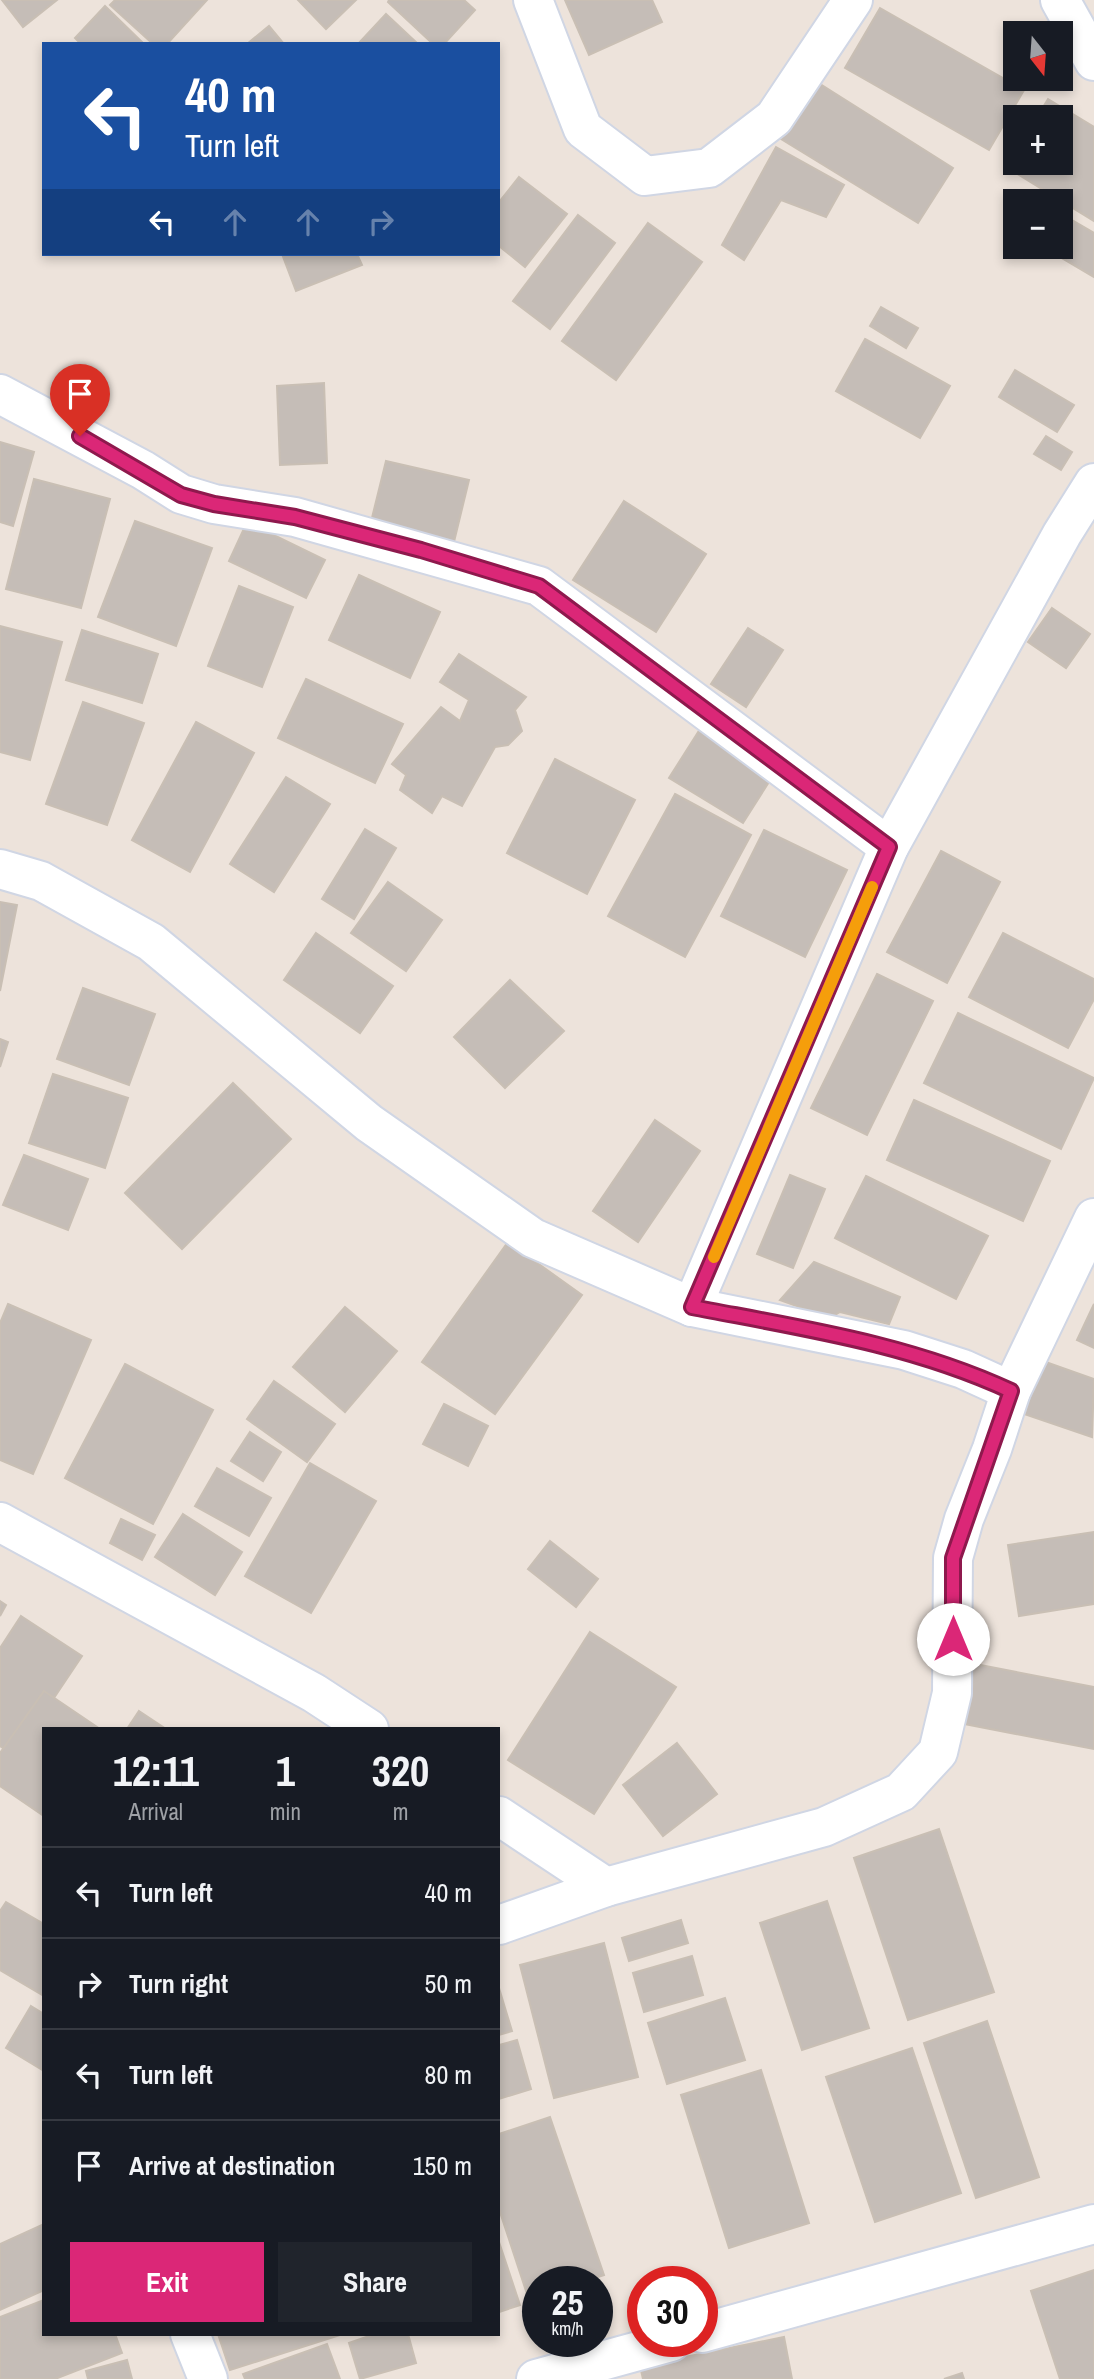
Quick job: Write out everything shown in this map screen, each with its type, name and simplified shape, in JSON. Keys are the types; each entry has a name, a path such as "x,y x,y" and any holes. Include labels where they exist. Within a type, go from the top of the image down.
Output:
{"street":[{"path":"533,0 583,129 645,176 709,168 774,118 853,0"},
{"path":"1060,0 1094,61"},
{"path":"0,394 143,470 181,495 214,504 295,517 421,550 539,586 889,847"},
{"path":"692,1307 889,847 1062,534 1094,483"},
{"path":"0,869 41,881 151,942 369,1123 533,1238 692,1307 904,1350 963,1369 1011,1391"},
{"path":"500,1925 606,1887 824,1826 901,1792 938,1752 952,1693 953,1558 1011,1391 1094,1218"},
{"path":"0,1522 314,1693 366,1727"},
{"path":"500,1817 606,1887"},
{"path":"718,2329 1094,2224"},
{"path":"191,2336 208,2379"},
{"path":"536,2379 627,2354"}],"building":[{"path":"2,0 57,0 23,27"},
{"path":"115,0 207,0 169,42 151,42 110,5"},
{"path":"298,0 356,0 326,29"},
{"path":"464,0 475,10 446,42 431,42 388,2"},
{"path":"565,0 652,0 662,22 589,55"},
{"path":"105,6 142,42 79,42 75,38"},
{"path":"880,8 1003,78 1003,91 1023,91 1015,105 1003,105 1003,126 989,150 845,68"},
{"path":"386,14 416,42 360,42"},
{"path":"269,26 282,42 249,42"},
{"path":"817,82 953,168 918,223 781,139"},
{"path":"1048,99 1058,105 1044,105"},
{"path":"1073,114 1094,127 1094,221 1073,208 1073,189 1042,189 1019,175 1073,175"},
{"path":"776,147 844,185 826,217 781,200 744,260 722,245"},
{"path":"519,177 567,214 525,267 500,247 500,201"},
{"path":"578,215 615,243 550,329 513,301"},
{"path":"1073,221 1094,233 1094,277 1063,259 1073,259"},
{"path":"648,223 702,262 616,380 562,341"},
{"path":"283,256 358,256 362,265 296,291"},
{"path":"881,307 918,328 906,348 870,326"},
{"path":"865,339 950,386 920,438 836,391"},
{"path":"1015,370 1074,405 1057,432 999,397"},
{"path":"324,383 327,463 280,465 277,386"},
{"path":"1046,436 1072,452 1061,470 1034,454"},
{"path":"0,442 34,452 13,526 0,522"},
{"path":"386,461 469,480 452,550 369,530"},
{"path":"34,479 110,499 81,608 6,589"},
{"path":"624,501 706,554 656,632 573,580"},
{"path":"135,521 212,548 176,646 98,617"},
{"path":"247,522 325,560 306,598 229,561"},
{"path":"359,575 440,612 410,678 329,640"},
{"path":"239,586 293,607 262,687 208,666"},
{"path":"1052,608 1090,634 1066,668 1028,642"},
{"path":"0,626 62,642 30,760 0,752"},
{"path":"748,628 783,650 746,707 711,684"},
{"path":"82,630 158,654 142,703 66,680"},
{"path":"459,654 526,697 515,710 522,731 508,745 495,747 462,806 442,796 432,813 400,790 406,775 392,764 441,707 460,721 469,700 440,682"},
{"path":"306,679 403,724 375,783 278,738"},
{"path":"83,702 144,723 107,825 46,804"},
{"path":"196,722 254,753 190,872 132,840"},
{"path":"700,729 774,774 743,823 669,778"},
{"path":"555,759 635,800 587,894 507,853"},
{"path":"286,777 330,804 274,892 230,864"},
{"path":"675,794 751,835 685,957 608,916"},
{"path":"365,829 396,848 354,919 322,899"},
{"path":"764,830 847,870 805,957 721,916"},
{"path":"941,851 1000,882 947,983 887,952"},
{"path":"388,882 442,920 406,971 351,933"},
{"path":"0,902 17,905 0,991"},
{"path":"316,933 393,986 360,1033 284,980"},
{"path":"1003,933 1094,979 1094,999 1068,1048 969,997"},
{"path":"877,974 933,1001 867,1135 811,1108"},
{"path":"510,980 564,1031 505,1088 454,1037"},
{"path":"83,988 155,1014 129,1085 57,1059"},
{"path":"958,1013 1094,1078 1061,1149 924,1083"},
{"path":"0,1039 8,1042 0,1067"},
{"path":"53,1074 128,1098 105,1168 29,1143"},
{"path":"233,1083 291,1139 182,1249 125,1193"},
{"path":"914,1100 1050,1161 1023,1221 887,1160"},
{"path":"655,1120 700,1151 638,1242 593,1211"},
{"path":"24,1155 88,1179 68,1230 3,1205"},
{"path":"790,1175 825,1189 793,1268 757,1254"},
{"path":"866,1176 988,1236 956,1299 835,1238"},
{"path":"508,1242 582,1295 495,1414 422,1362"},
{"path":"814,1262 900,1297 889,1324 840,1312 830,1318 780,1300"},
{"path":"8,1304 91,1340 33,1474 0,1460 0,1323"},
{"path":"1094,1304 1094,1348 1077,1340"},
{"path":"345,1307 397,1351 345,1412 293,1367"},
{"path":"1040,1360 1094,1379 1092,1437 1021,1413"},
{"path":"125,1364 213,1410 153,1524 65,1478"},
{"path":"274,1381 335,1424 307,1462 247,1419"},
{"path":"444,1404 488,1426 468,1466 423,1444"},
{"path":"250,1432 281,1452 263,1481 231,1461"},
{"path":"310,1463 376,1501 311,1613 245,1576"},
{"path":"217,1468 271,1498 249,1536 195,1506"},
{"path":"183,1514 242,1552 215,1595 155,1557"},
{"path":"121,1519 155,1535 142,1560 110,1543"},
{"path":"1094,1532 1094,1604 1019,1616 1008,1545"},
{"path":"550,1541 598,1579 576,1607 528,1569"},
{"path":"0,1601 6,1605 0,1616"},
{"path":"21,1616 82,1656 15,1756 0,1746 0,1648"},
{"path":"590,1632 676,1687 594,1814 508,1760"},
{"path":"970,1663 1094,1687 1094,1749 959,1723"},
{"path":"44,1691 97,1727 42,1727 42,1815 0,1786 0,1753"},
{"path":"139,1711 163,1727 128,1727"},
{"path":"677,1743 717,1794 663,1836 623,1785"},
{"path":"939,1829 994,1992 908,2020 854,1858"},
{"path":"827,1901 869,2028 802,2050 760,1923"},
{"path":"6,1902 42,1923 42,1995 0,1970 0,1911"},
{"path":"681,1920 688,1943 629,1961 622,1938"},
{"path":"604,1943 638,2077 554,2098 520,1965"},
{"path":"692,1956 703,1995 644,2012 633,1973"},
{"path":"500,1991 512,2031 500,2035"},
{"path":"725,1998 745,2060 667,2084 648,2023"},
{"path":"31,2006 42,2013 42,2070 6,2048"},
{"path":"987,2021 1039,2177 976,2198 924,2043"},
{"path":"517,2040 531,2089 500,2099 500,2045"},
{"path":"912,2048 961,2193 875,2222 826,2077"},
{"path":"761,2070 809,2223 729,2248 681,2095"},
{"path":"550,2117 601,2266 522,2266 522,2279 500,2212 500,2134"},
{"path":"42,2225 42,2291 0,2310 0,2244"},
{"path":"500,2245 520,2305 500,2312"},
{"path":"1094,2270 1094,2379 1060,2379 1031,2291"},
{"path":"42,2301 42,2336 116,2336 122,2353 55,2379 0,2379 0,2317"},
{"path":"219,2336 337,2336 230,2370"},
{"path":"369,2336 409,2336 416,2363 360,2379 349,2343"},
{"path":"784,2337 792,2379 643,2379 640,2366 685,2357 718,2357 718,2350"},
{"path":"327,2344 340,2379 245,2379 243,2374"},
{"path":"127,2360 132,2379 88,2379 86,2371"},
{"path":"962,2373 964,2379 944,2379"}],"slow traffic":[{"path":"714,1257 872,887"}],"route":[{"path":"80,436 143,470 181,495 214,504 295,517 421,550 539,586 889,847 692,1307 904,1350 963,1369 1011,1391 992,1449 964,1519 953,1558 953,1639"}]}
